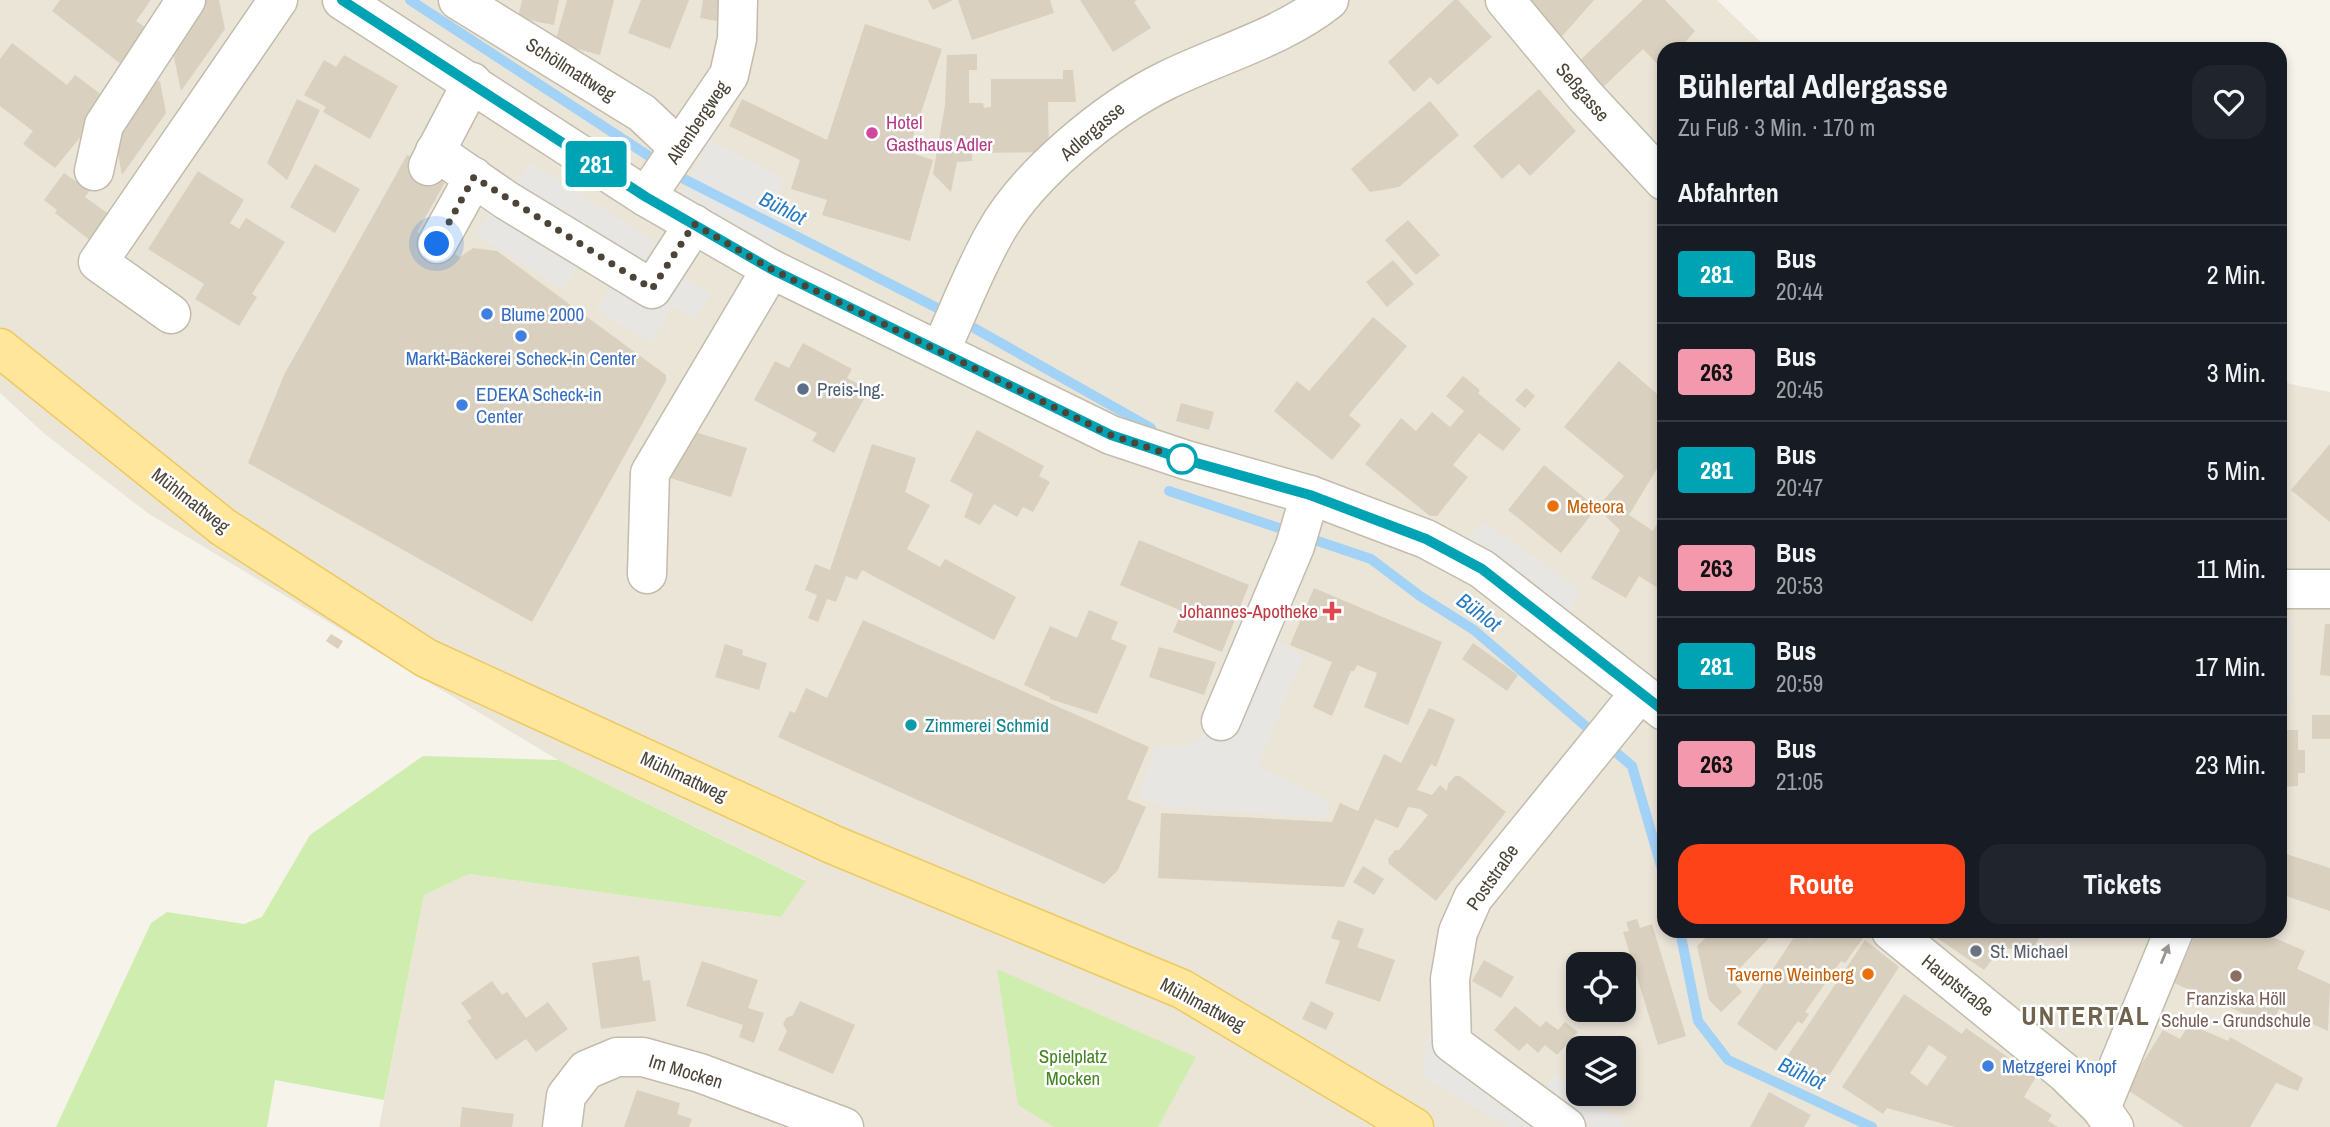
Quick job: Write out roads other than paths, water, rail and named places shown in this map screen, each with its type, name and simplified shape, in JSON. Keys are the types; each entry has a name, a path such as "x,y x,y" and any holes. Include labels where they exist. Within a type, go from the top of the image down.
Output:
{"main road":[{"name":"Mühlmattweg","path":"0,348 223,527 426,658 834,845 1182,989 1414,1127"}],"street":[{"path":"94,172 104,125 186,0"},
{"path":"171,314 98,262 278,0"},
{"path":"342,0 472,82 652,188 694,224 771,269 944,343 1111,435 1186,460 1303,522 1426,539 1482,569 1641,706"},
{"name":"Schöllmattweg","path":"458,0 642,113 678,147"},
{"name":"Altenbergweg","path":"652,188 729,75 737,39 738,0"},
{"name":"Adlergasse","path":"944,343 994,234 1013,205 1107,115 1129,99 1315,12 1329,0"},
{"name":"Seßgasse","path":"1505,0 1585,96 1657,173"},
{"path":"472,82 432,159 474,177 652,289 694,224"},
{"path":"437,244 474,177"},
{"path":"647,574 650,473 771,269"},
{"path":"1221,721 1303,522"},
{"path":"2287,589 2330,589"},
{"name":"Poststraße","path":"1566,1127 1452,1043 1450,979 1458,932 1473,898 1590,752 1641,706"},
{"name":"Hauptstraße","path":"1900,938 2064,1072 2108,1117"},
{"path":"2108,1117 2172,938"},
{"name":"Im Mocken","path":"562,1127 566,1096 586,1070 617,1057 643,1057 700,1073 844,1127"}],"waterway":[{"name":"Bühlot","path":"410,0 684,179 951,315 1151,428"},
{"name":"Bühlot","path":"1169,491 1371,559 1420,596 1474,630 1632,766 1657,852"},
{"name":"Bühlot","path":"1681,938 1698,1021 1728,1060 1872,1127"}],"place":[{"name":"Hotel Gasthaus Adler","path":"872,133"},
{"name":"Blume 2000","path":"487,314"},
{"name":"Markt-Bäckerei Scheck-in Center","path":"521,336"},
{"name":"Preis-Ing.","path":"803,389"},
{"name":"EDEKA Scheck-in Center","path":"462,405"},
{"name":"Meteora","path":"1553,506"},
{"name":"Johannes-Apotheke","path":"1332,611"},
{"name":"Zimmerei Schmid","path":"911,725"},
{"name":"St. Michael","path":"1976,951"},
{"name":"Taverne Weinberg","path":"1868,974"},
{"name":"Franziska Höll Schule - Grundschule","path":"2236,976"},
{"name":"Metzgerei Knopf","path":"1988,1066"}],"district":[{"name":"UNTERTAL","path":"2086,1015"}],"park label":[{"name":"Spielplatz Mocken","path":"1073,1067"}]}
